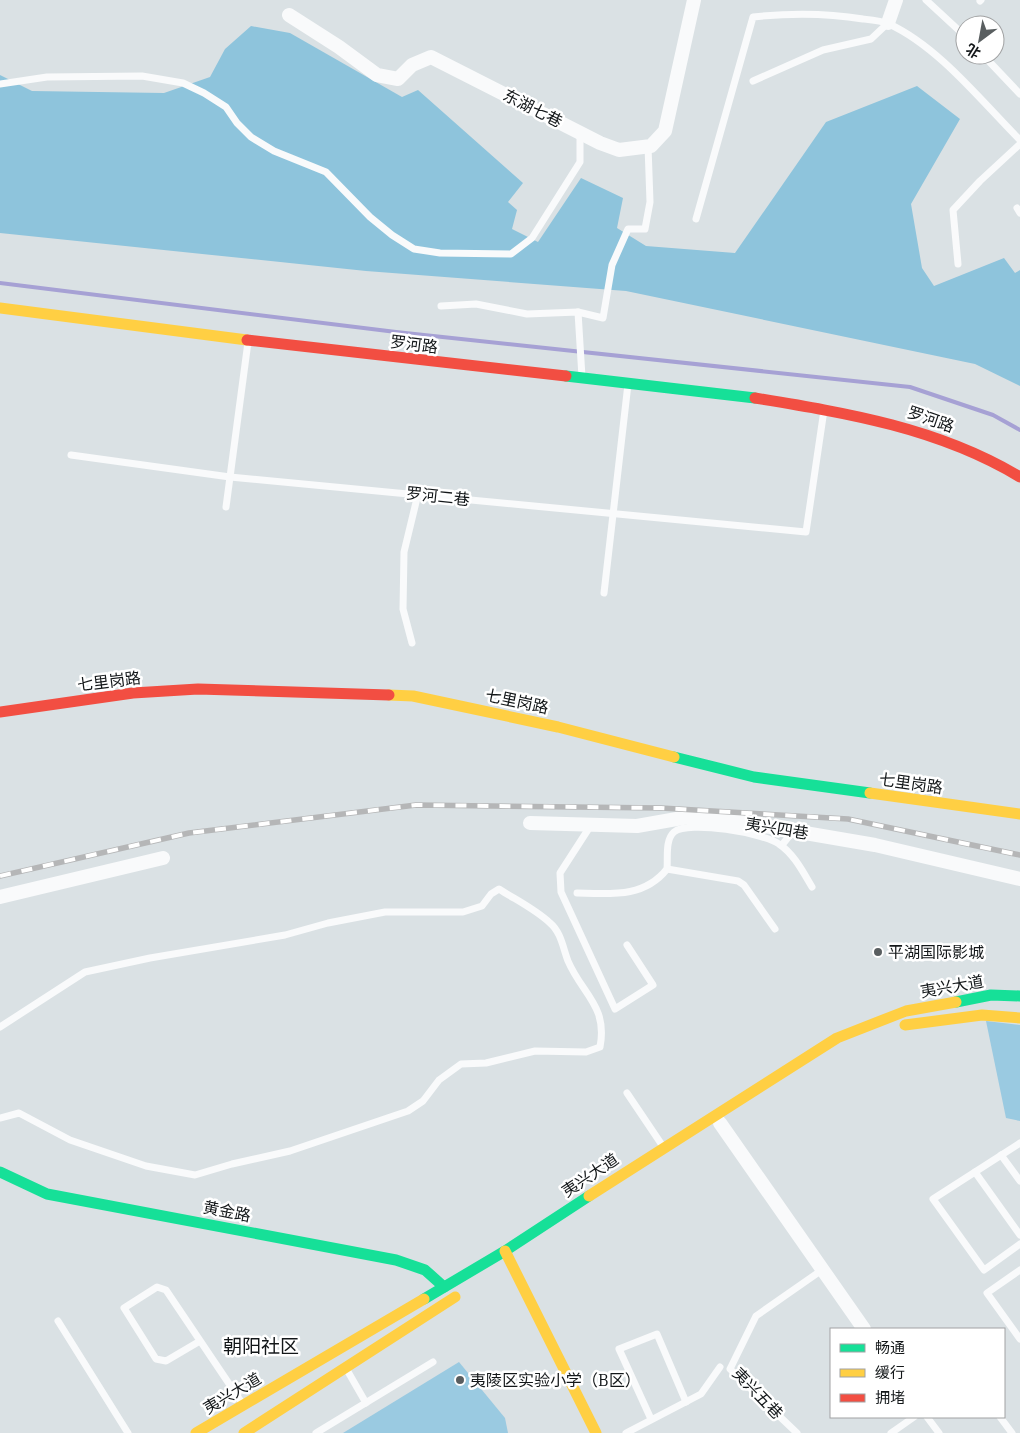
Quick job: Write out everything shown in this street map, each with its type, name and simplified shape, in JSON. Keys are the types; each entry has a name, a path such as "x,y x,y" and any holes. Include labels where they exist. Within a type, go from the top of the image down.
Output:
{"main road":[{"name":"罗河路","path":"0,308 248,339 736,395 886,421 966,448 1000,463 1020,477"},
{"name":"罗河路","path":"824,410 886,411 979,442 1020,466"},
{"name":"七里岗路","path":"0,712 133,693 198,690 413,696 558,727 754,777 1020,814"},
{"name":"夷兴大道","path":"487,1276 507,1256 663,1146 836,1038 906,1011 991,994 1020,996"},
{"name":"夷兴大道","path":"196,1433 444,1287 507,1256 841,1047 908,1024 982,1014 1020,1018"},
{"name":"黄金路","path":"0,1172 48,1194 396,1260 425,1270 444,1287"},
{"path":"507,1256 596,1433"},
{"path":"244,1433 259,1429 345,1368 464,1291"}],"street":[{"path":"648,146 657,141 664,131 694,0"},
{"path":"888,23 896,0"},
{"name":"东湖七巷","path":"288,15 340,47 378,75 398,78 412,65 431,56 580,132 620,150 648,146"},
{"name":"夷兴四巷","path":"530,823 637,826 688,817 794,830 875,844 1020,879"},
{"path":"0,897 163,858"},
{"path":"720,1123 863,1328"}],"lane":[{"path":"926,0 955,27"},
{"path":"696,219 753,17 792,13 842,15 888,23 907,34 945,63 1020,140"},
{"path":"753,81 823,50 871,39 888,23"},
{"path":"992,65 1020,94"},
{"path":"0,84 47,77 132,76 183,83 204,92 226,107 237,123 251,137 266,146 326,172 370,217 392,235 414,249 440,253 511,254 532,238 580,162 580,132"},
{"path":"958,264 953,210 980,181 1020,144"},
{"path":"441,306 476,304 527,314 578,312 603,318 612,265 628,229 644,229 650,202 648,146"},
{"path":"578,312 582,378"},
{"path":"226,507 248,339"},
{"path":"604,593 628,383"},
{"name":"罗河二巷","path":"70,456 230,476 613,515 806,532 824,410"},
{"path":"412,643 403,609 404,562 409,527 418,494"},
{"path":"591,825 560,873 561,892 615,1010 653,985 627,945"},
{"path":"577,893 618,895 649,886 667,869 669,839 674,832 688,826 755,834 771,838 782,845 812,887"},
{"path":"782,845 794,830"},
{"path":"667,869 738,882 744,885 775,929"},
{"path":"0,1027 85,972 150,958 285,935 328,923 385,912 463,912 482,906 491,894 499,889 552,924 568,962 598,1014 603,1030 600,1047 586,1052 535,1052 486,1063 461,1064 439,1080 423,1101 408,1111 290,1151 232,1164 195,1175 146,1166 70,1140 19,1113 0,1118"},
{"path":"627,1093 663,1146"},
{"path":"1020,1143 933,1199 984,1270 1020,1244"},
{"path":"1001,1155 1020,1181"},
{"path":"975,1172 1020,1235"},
{"name":"夷兴五巷","path":"797,1433 730,1369 756,1316 822,1270"},
{"path":"1020,1270 987,1293 1020,1338"},
{"path":"200,1341 166,1361 156,1359 124,1308 157,1287 162,1287 200,1341 244,1405"},
{"path":"58,1322 128,1433"},
{"path":"651,1419 619,1349 657,1334 686,1402"},
{"path":"316,1433 433,1362"},
{"path":"626,1433 701,1394 720,1367"},
{"path":"345,1368 366,1402"},
{"path":"891,1433 913,1418"},
{"path":"928,1418 939,1433"},
{"path":"1001,1418 1012,1433"}],"shaded area":[{"path":"251,26 290,33 402,97 418,90 523,183 508,202 517,210 512,229 538,242 581,178 623,198 617,228 646,246 735,253 826,122 917,86 960,119 911,204 922,268 934,286 1004,258 1015,273 1020,270 1020,386 975,364 626,291 366,271 0,233 0,75 32,91 164,93 210,77 225,49"},
{"path":"986,1021 1020,1025 1020,1121 1006,1118"},
{"name":"夷陵区实验小学（B区）","path":"459,1362 505,1418 508,1433 343,1433"}],"waterway":[{"path":"0,283 396,332 910,387 993,415 1020,430"}],"railway":[{"path":"0,876 189,833 416,805 661,808 848,819 1020,855"}],"traffic: fast":[{"path":"566,376 755,398"},
{"path":"674,757 754,777 870,793"},
{"path":"956,1002 991,995 1020,996"},
{"path":"0,1172 47,1194 396,1260 425,1270 444,1287"},
{"path":"424,1299 505,1251 589,1196"}],"traffic: slow":[{"path":"0,308 247,340"},
{"path":"389,695 413,696 558,727 674,757"},
{"path":"870,793 1020,814"},
{"path":"589,1196 837,1038 906,1011 956,1002"},
{"path":"905,1025 982,1015 1020,1018"},
{"path":"505,1251 596,1433"},
{"path":"244,1433 455,1297"},
{"path":"196,1433 424,1299"}],"traffic: jam":[{"path":"247,340 566,376"},
{"path":"755,398 858,417 925,434 989,460 1020,477"},
{"path":"0,712 133,693 198,689 389,695"}],"place":[{"name":"平湖国际影城","path":"878,952"},
{"name":"夷陵区实验小学（B区）","path":"460,1380"}],"district":[{"name":"朝阳社区","path":"261,1346"}]}
